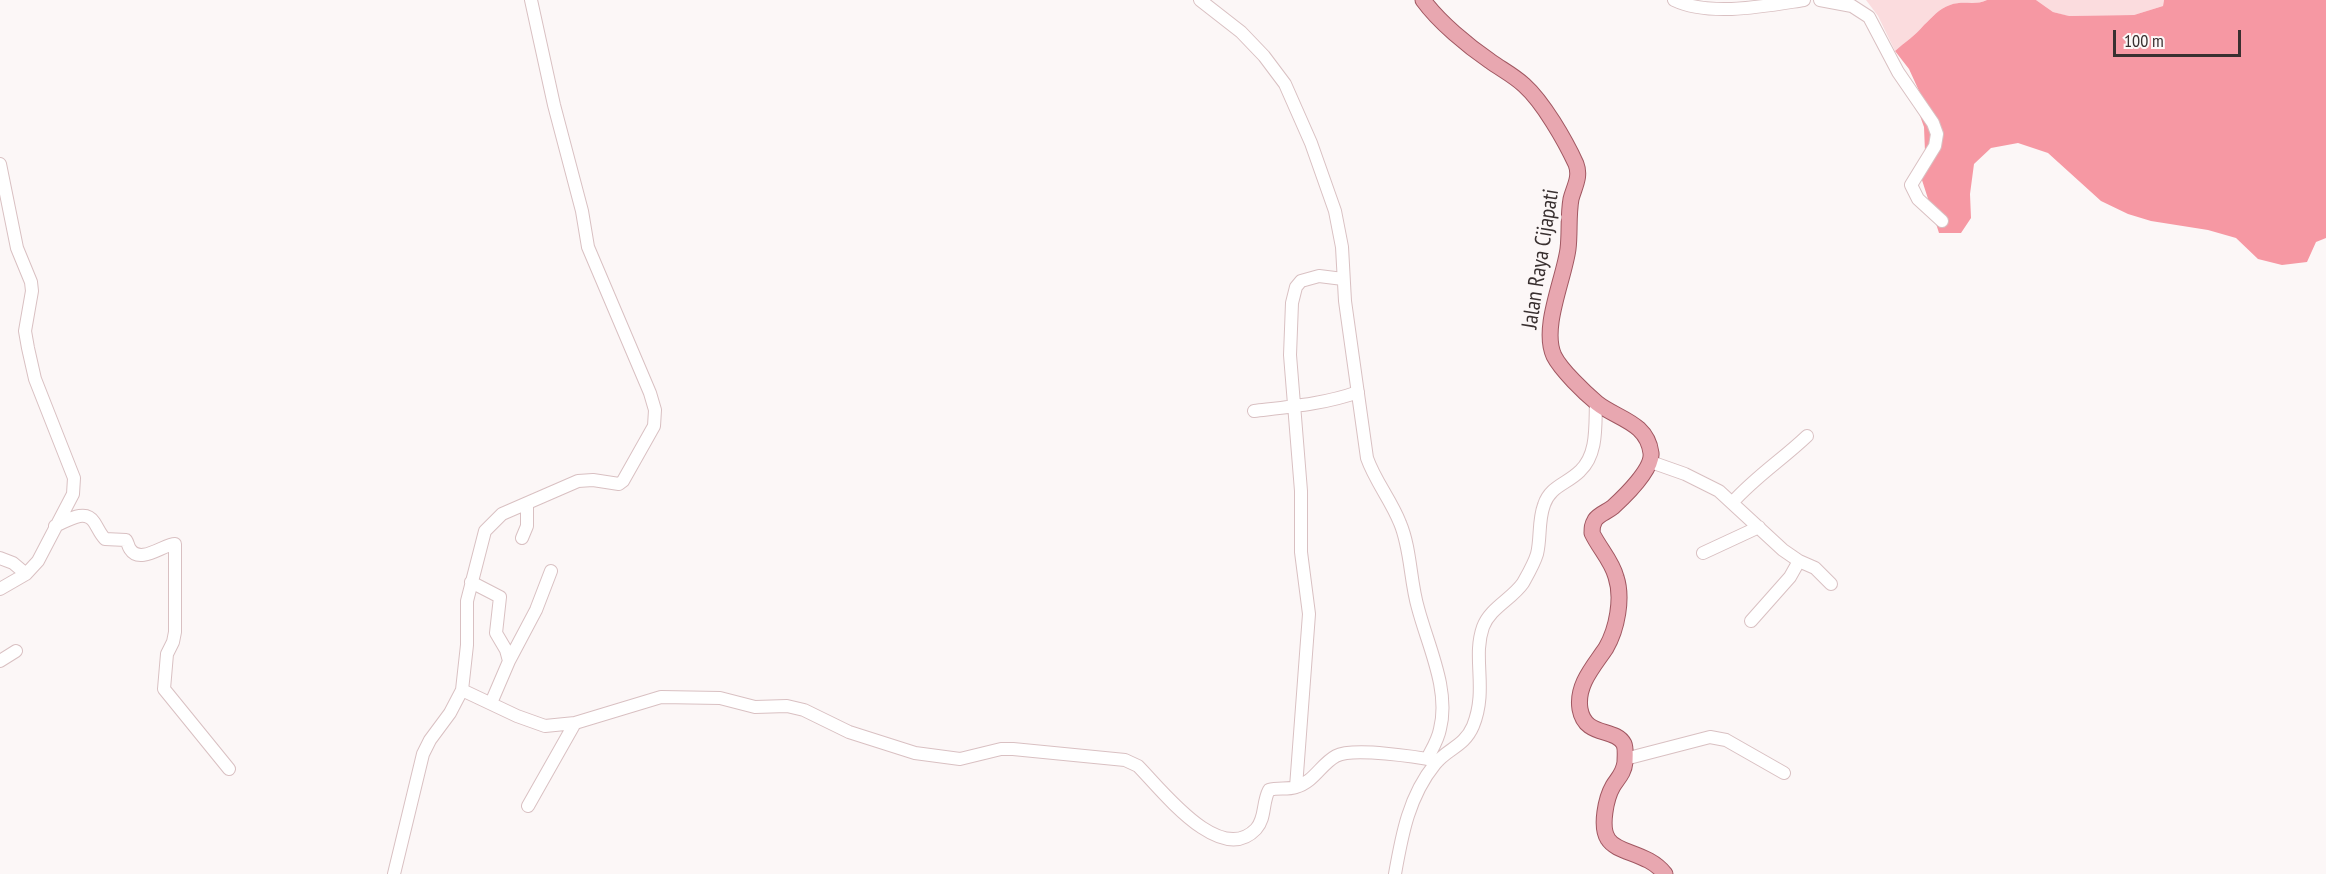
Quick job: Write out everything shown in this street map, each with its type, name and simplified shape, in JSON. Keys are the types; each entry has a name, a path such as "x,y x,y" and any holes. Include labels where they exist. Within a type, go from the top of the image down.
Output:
{"main road":[{"name":"Jalan Raya Cijapati","path":"1423,0 1436,16 1479,53 1524,85 1546,114 1576,165 1578,179 1571,200 1568,251 1552,315 1550,341 1552,352 1560,365 1596,402 1624,418 1643,433 1650,446 1651,462"},
{"path":"1651,462 1640,478 1617,502 1595,520 1592,528 1594,538 1617,579 1618,609 1610,639 1584,681 1580,709 1584,720 1592,728 1616,737 1623,743 1624,768 1609,796 1605,826 1607,839 1618,848 1655,862 1665,874"}],"street":[{"path":"394,874 423,754 462,690 467,645 467,601 485,531 502,514 579,481 594,480 619,484 623,481 654,426 655,418 650,393 588,247 582,211 554,105 531,0"},
{"path":"1200,0 1241,32 1284,84 1311,143 1335,211 1342,247 1343,279 1367,458 1371,470 1401,525 1418,609 1436,668 1442,706 1442,719 1433,760 1403,828 1395,874"},
{"path":"1674,0 1693,7 1726,9 1803,0"},
{"path":"1820,0 1852,6 1869,17 1898,72 1933,123 1937,134 1935,146 1911,185 1918,199 1942,222"},
{"path":"0,164 17,249 31,282 32,291 25,331 35,379 75,478 74,494 38,561 26,574 0,589"},
{"path":"1296,787 1309,614 1301,552 1301,491 1290,324 1294,291 1298,283 1307,278 1330,276 1343,279"},
{"path":"1254,411 1346,397 1358,392"},
{"path":"462,690 517,716 545,726 575,723 662,697 720,698 755,707 795,708 884,745 948,759 960,759 1013,749 1125,760 1138,766 1201,828 1226,839 1233,839 1257,828 1263,816 1269,790 1296,787 1312,778 1336,756 1344,753 1399,755 1433,760 1463,742 1472,727 1481,697 1482,628 1492,613 1516,592 1533,565 1537,554 1544,505 1550,492 1579,472 1590,456 1595,436 1596,402"},
{"path":"1732,503 1753,480 1778,464 1807,435"},
{"path":"1651,462 1709,485 1783,550 1815,568 1831,584"},
{"path":"522,538 528,526 527,504"},
{"path":"55,526 81,515 87,515 105,539 126,540 130,550 138,554 151,553 175,544 175,632 166,657 164,689 229,769"},
{"path":"1703,553 1759,527"},
{"path":"0,558 13,563 26,574"},
{"path":"1751,621 1791,577 1799,561"},
{"path":"491,703 509,661 536,610 551,572"},
{"path":"471,582 500,597 496,633 506,650 509,661"},
{"path":"0,661 16,651"},
{"path":"528,806 575,723"},
{"path":"1625,759 1710,737 1726,740 1784,773"}],"shaded area":[{"path":"1866,0 1987,0 1978,3 1955,4 1942,9 1895,51 1878,16"},
{"path":"1987,0 2036,0 2053,12 2069,16 2134,15 2163,6 2164,0 2326,0 2326,238 2316,242 2307,262 2282,265 2258,259 2236,238 2208,230 2151,221 2128,214 2101,201 2048,153 2018,143 1991,148 1974,164 1970,194 1971,218 1961,233 1939,233 1921,177 1925,152 1924,127 1919,113 1925,104 1909,69 1895,51 1942,9 1955,4 1978,3"},
{"path":"2036,0 2164,0 2163,6 2134,15 2068,16 2053,12"}]}
